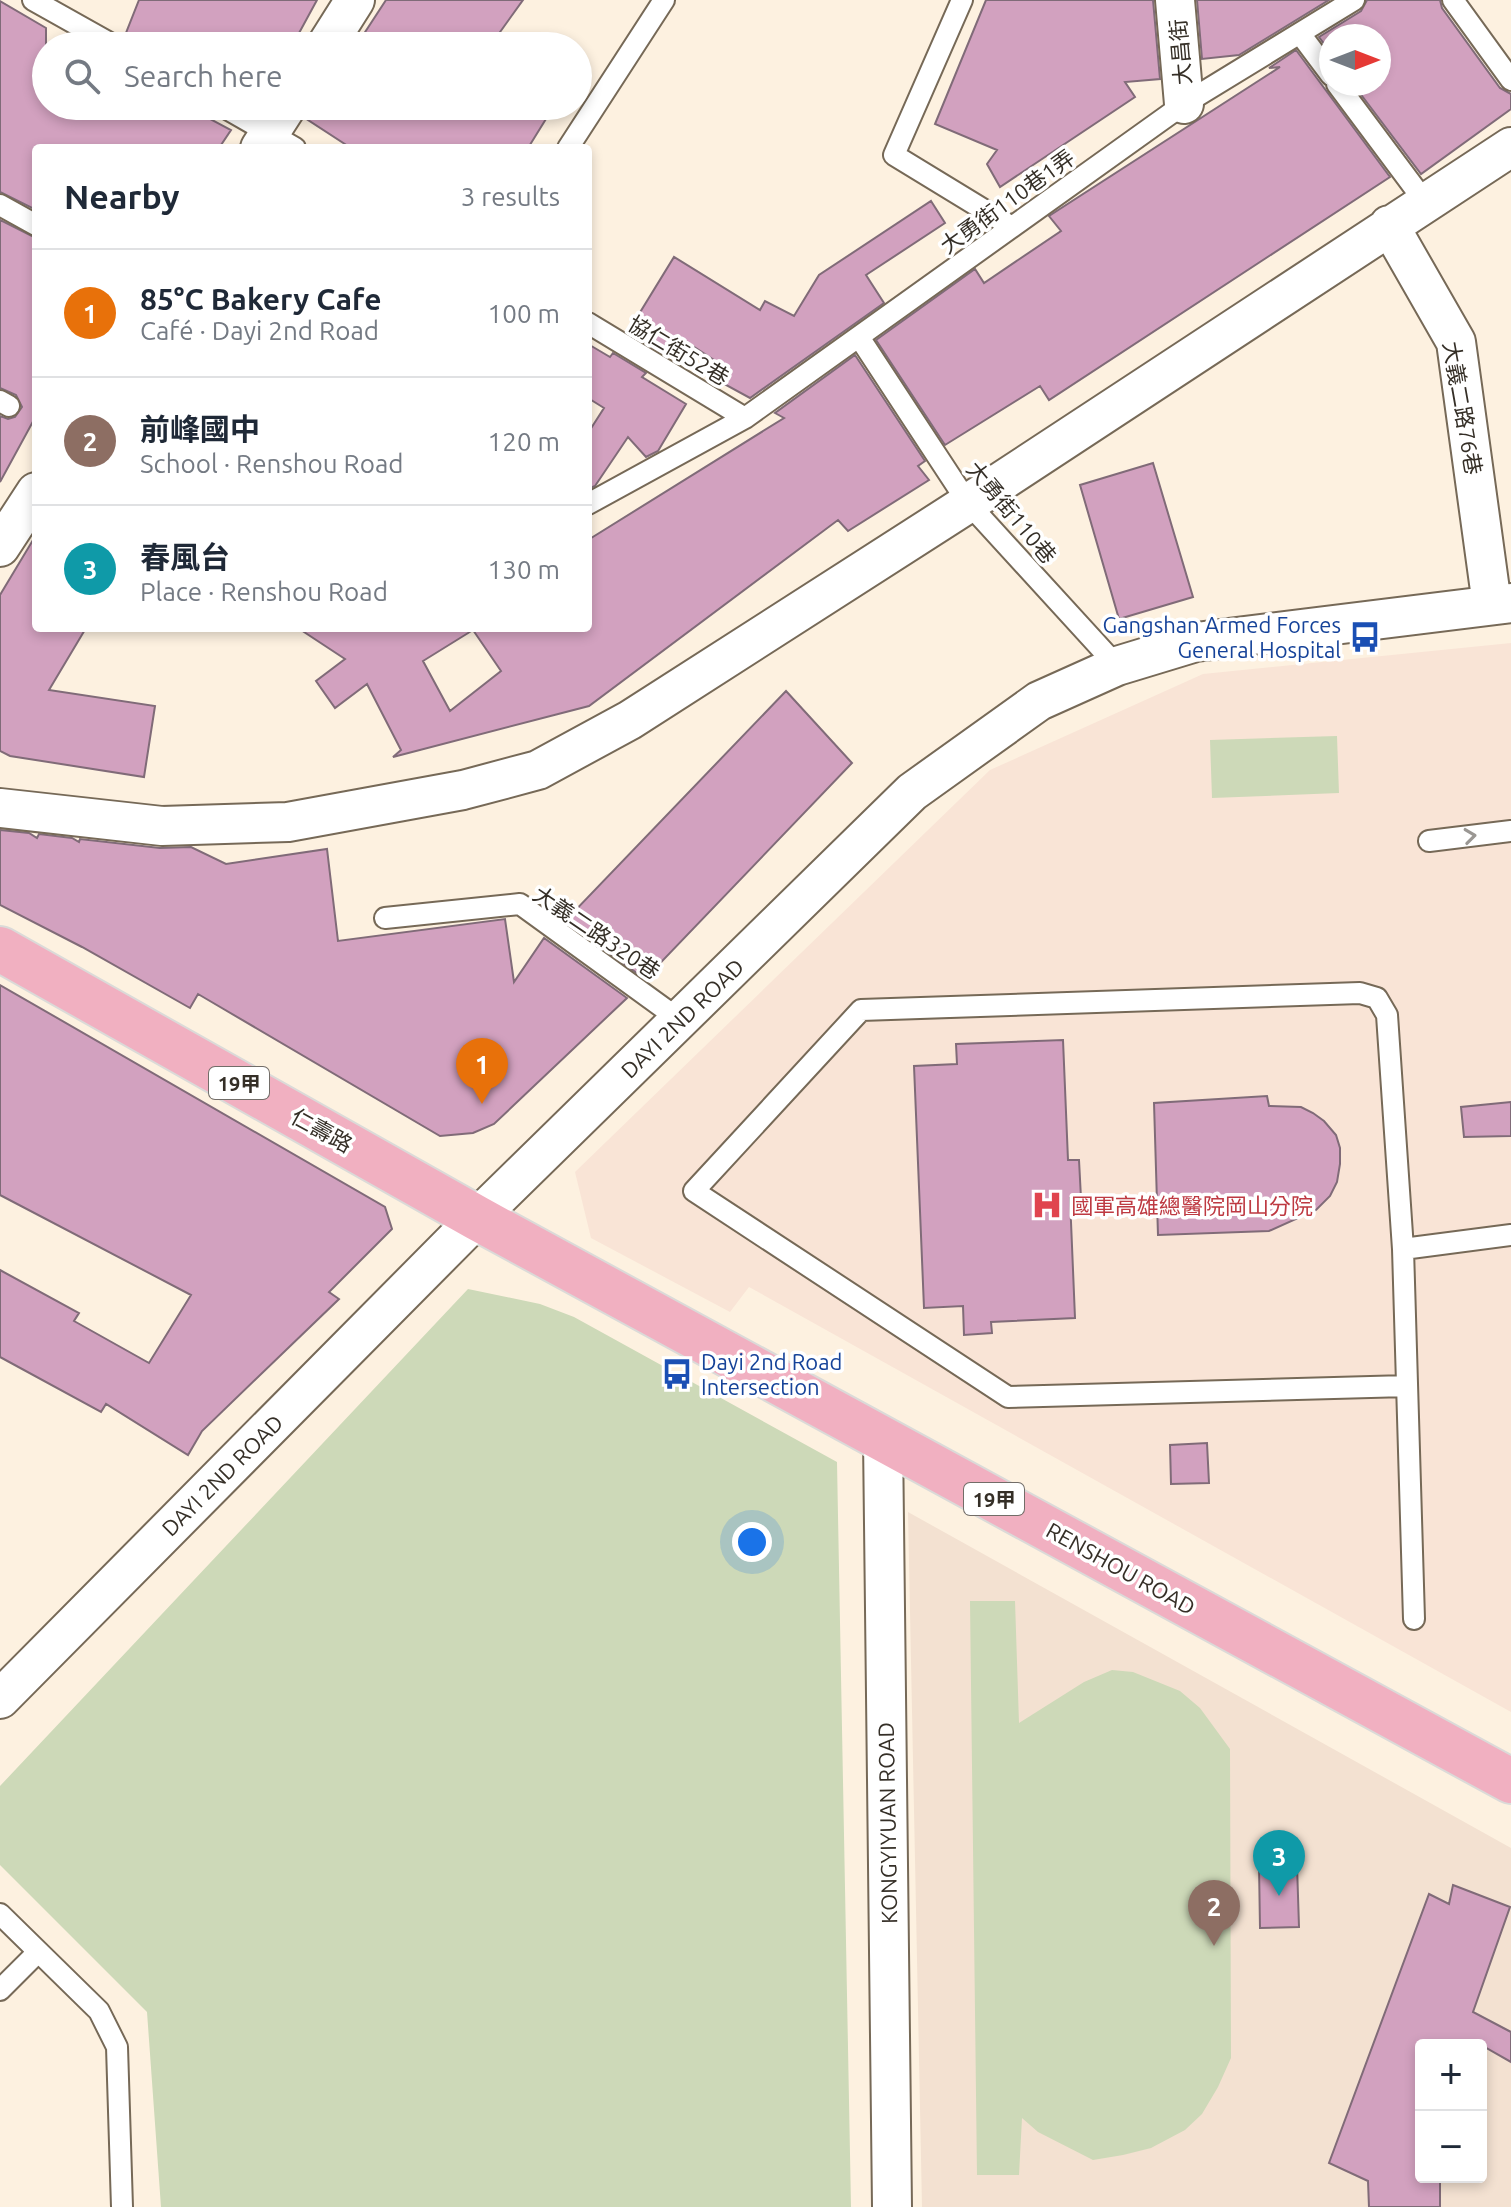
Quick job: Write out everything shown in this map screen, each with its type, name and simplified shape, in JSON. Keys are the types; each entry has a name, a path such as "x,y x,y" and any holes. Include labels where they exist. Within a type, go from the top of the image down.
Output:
{"main road":[{"name":"仁壽路","path":"0,949 477,1218"},
{"name":"RENSHOU ROAD","path":"477,1218 1511,1781"}],"street":[{"path":"335,32 355,0"},
{"name":"大昌街","path":"1175,0 1184,104"},
{"path":"0,808 162,826 288,822 463,790 538,770 630,720 1511,147"},
{"name":"大義二路76巷","path":"1389,225 1456,342 1502,604"},
{"path":"0,547 32,498"},
{"name":"DAYI 2ND ROAD","path":"0,1699 477,1218 912,792 1039,701 1117,666 1196,642 1502,604"},
{"name":"KONGYIYUAN ROAD","path":"883,1438 892,2207"}],"lane":[{"path":"33,0 90,32"},
{"path":"592,111 664,0"},
{"path":"962,0 894,155 1012,227"},
{"name":"大勇街110巷1弄","path":"592,502 745,418 1184,104 1354,0"},
{"path":"1453,0 1511,80"},
{"path":"1301,35 1319,59"},
{"path":"1346,96 1425,202"},
{"path":"250,120 278,134"},
{"path":"571,144 586,120"},
{"path":"0,205 32,223"},
{"name":"協仁街52巷","path":"592,325 745,418"},
{"name":"大勇街110巷","path":"859,337 968,503 1117,666"},
{"path":"1429,841 1511,831"},
{"name":"大義二路320巷","path":"385,918 520,904 680,1020"},
{"path":"1407,1386 1008,1397 694,1191 861,1010 1360,993 1377,998 1387,1015 1403,1249 1414,1619"},
{"path":"1403,1249 1511,1235"},
{"path":"0,1914 99,2011 117,2047 122,2207"},
{"path":"0,1990 38,1952"}],"shaded area":[{"name":"國軍高雄總醫院岡山分院","path":"1511,643 1511,1712 749,1287 730,1312 591,1238 575,1172 990,770 1203,674"},
{"path":"908,1512 1511,1848 1511,2207 922,2207"}],"green space":[{"path":"1337,736 1339,793 1212,798 1210,740"},
{"path":"468,1289 540,1304 574,1317 837,1462 851,2207 161,2207 147,2012 0,1865 0,1786"},
{"path":"970,1601 1015,1601 1019,1723 1084,1682 1112,1670 1133,1672 1180,1691 1200,1708 1230,1749 1231,2058 1202,2114 1185,2130 1151,2148 1093,2160 1038,2132 1022,2118 1019,2175 977,2175"}],"building":[{"path":"139,0 317,0 300,32 126,32"},
{"path":"386,0 523,0 500,32 365,32"},
{"path":"986,0 1153,0 1160,79 1125,82 1135,97 1000,187 987,164 997,150 935,124"},
{"path":"1197,0 1329,0 1239,55 1202,59"},
{"path":"1367,0 1440,0 1442,8 1500,88 1511,94 1511,109 1421,174 1362,96 1391,96 1391,24 1340,24 1361,11"},
{"path":"0,1 46,28 46,32 32,32 32,120 212,120 231,130 222,144 32,144 32,208 0,192"},
{"path":"1296,50 1319,81 1319,96 1330,96 1390,177 1049,400 1040,386 945,445 876,340 975,269 984,283 1061,231 1049,216 1280,67 1269,68"},
{"path":"308,120 545,120 530,144 345,144"},
{"path":"931,201 945,223 866,275 884,303 750,398 715,379 717,362 685,341 667,356 628,332 674,257 760,310 765,301 794,316 819,275"},
{"path":"0,220 32,236 32,423 0,482 0,416 8,419 15,417 22,407 16,395 0,388"},
{"path":"592,346 610,357 613,353 646,373 642,377 686,404 658,451 646,457 628,437 592,487 592,427 604,408 592,400"},
{"path":"855,355 925,461 918,466 929,480 848,531 838,520 589,706 393,757 401,750 367,684 335,708 316,681 345,659 304,632 470,632 423,661 450,711 501,671 474,632 592,632 592,538 784,418 775,413"},
{"path":"1153,463 1193,597 1119,619 1080,485"},
{"path":"32,542 32,632 84,632 49,690 155,706 144,777 10,756 0,751 0,595"},
{"path":"786,691 852,763 645,979 565,921"},
{"path":"0,830 29,833 37,838 39,834 72,838 79,842 80,839 160,848 191,847 226,864 327,849 338,941 505,919 514,982 544,938 627,998 494,1124 473,1133 440,1136 198,994 190,1008 0,905"},
{"path":"0,985 385,1207 392,1229 329,1292 339,1299 202,1431 188,1455 106,1404 101,1412 0,1357 0,1270 79,1313 74,1321 149,1363 191,1295 0,1195"},
{"path":"1063,1040 1068,1160 1079,1160 1081,1198 1070,1198 1075,1318 991,1322 992,1333 964,1335 963,1306 924,1308 914,1066 957,1064 956,1044"},
{"path":"1267,1096 1269,1106 1301,1107 1313,1113 1336,1135 1340,1164 1337,1182 1330,1196 1316,1210 1269,1231 1158,1235 1154,1103"},
{"path":"1511,1102 1511,1136 1464,1137 1461,1107"},
{"path":"1207,1443 1209,1483 1171,1484 1170,1445"},
{"path":"1259,1865 1297,1865 1299,1927 1260,1928"},
{"path":"1453,1885 1510,1907 1473,2012 1511,2032 1511,2062 1487,2048 1487,2039 1415,2039 1415,2183 1440,2183 1440,2207 1369,2207 1368,2181 1329,2163 1429,1894 1449,1904"}],"place":[{"name":"Gangshan Armed Forces General Hospital","path":"1365,637"},
{"name":"85°C Bakery Cafe","path":"482,1104"},
{"name":"國軍高雄總醫院岡山分院","path":"1047,1205"},
{"name":"Dayi 2nd Road Intersection","path":"677,1374"},
{"name":"春風台","path":"1279,1896"},
{"name":"前峰國中","path":"1214,1946"}]}
